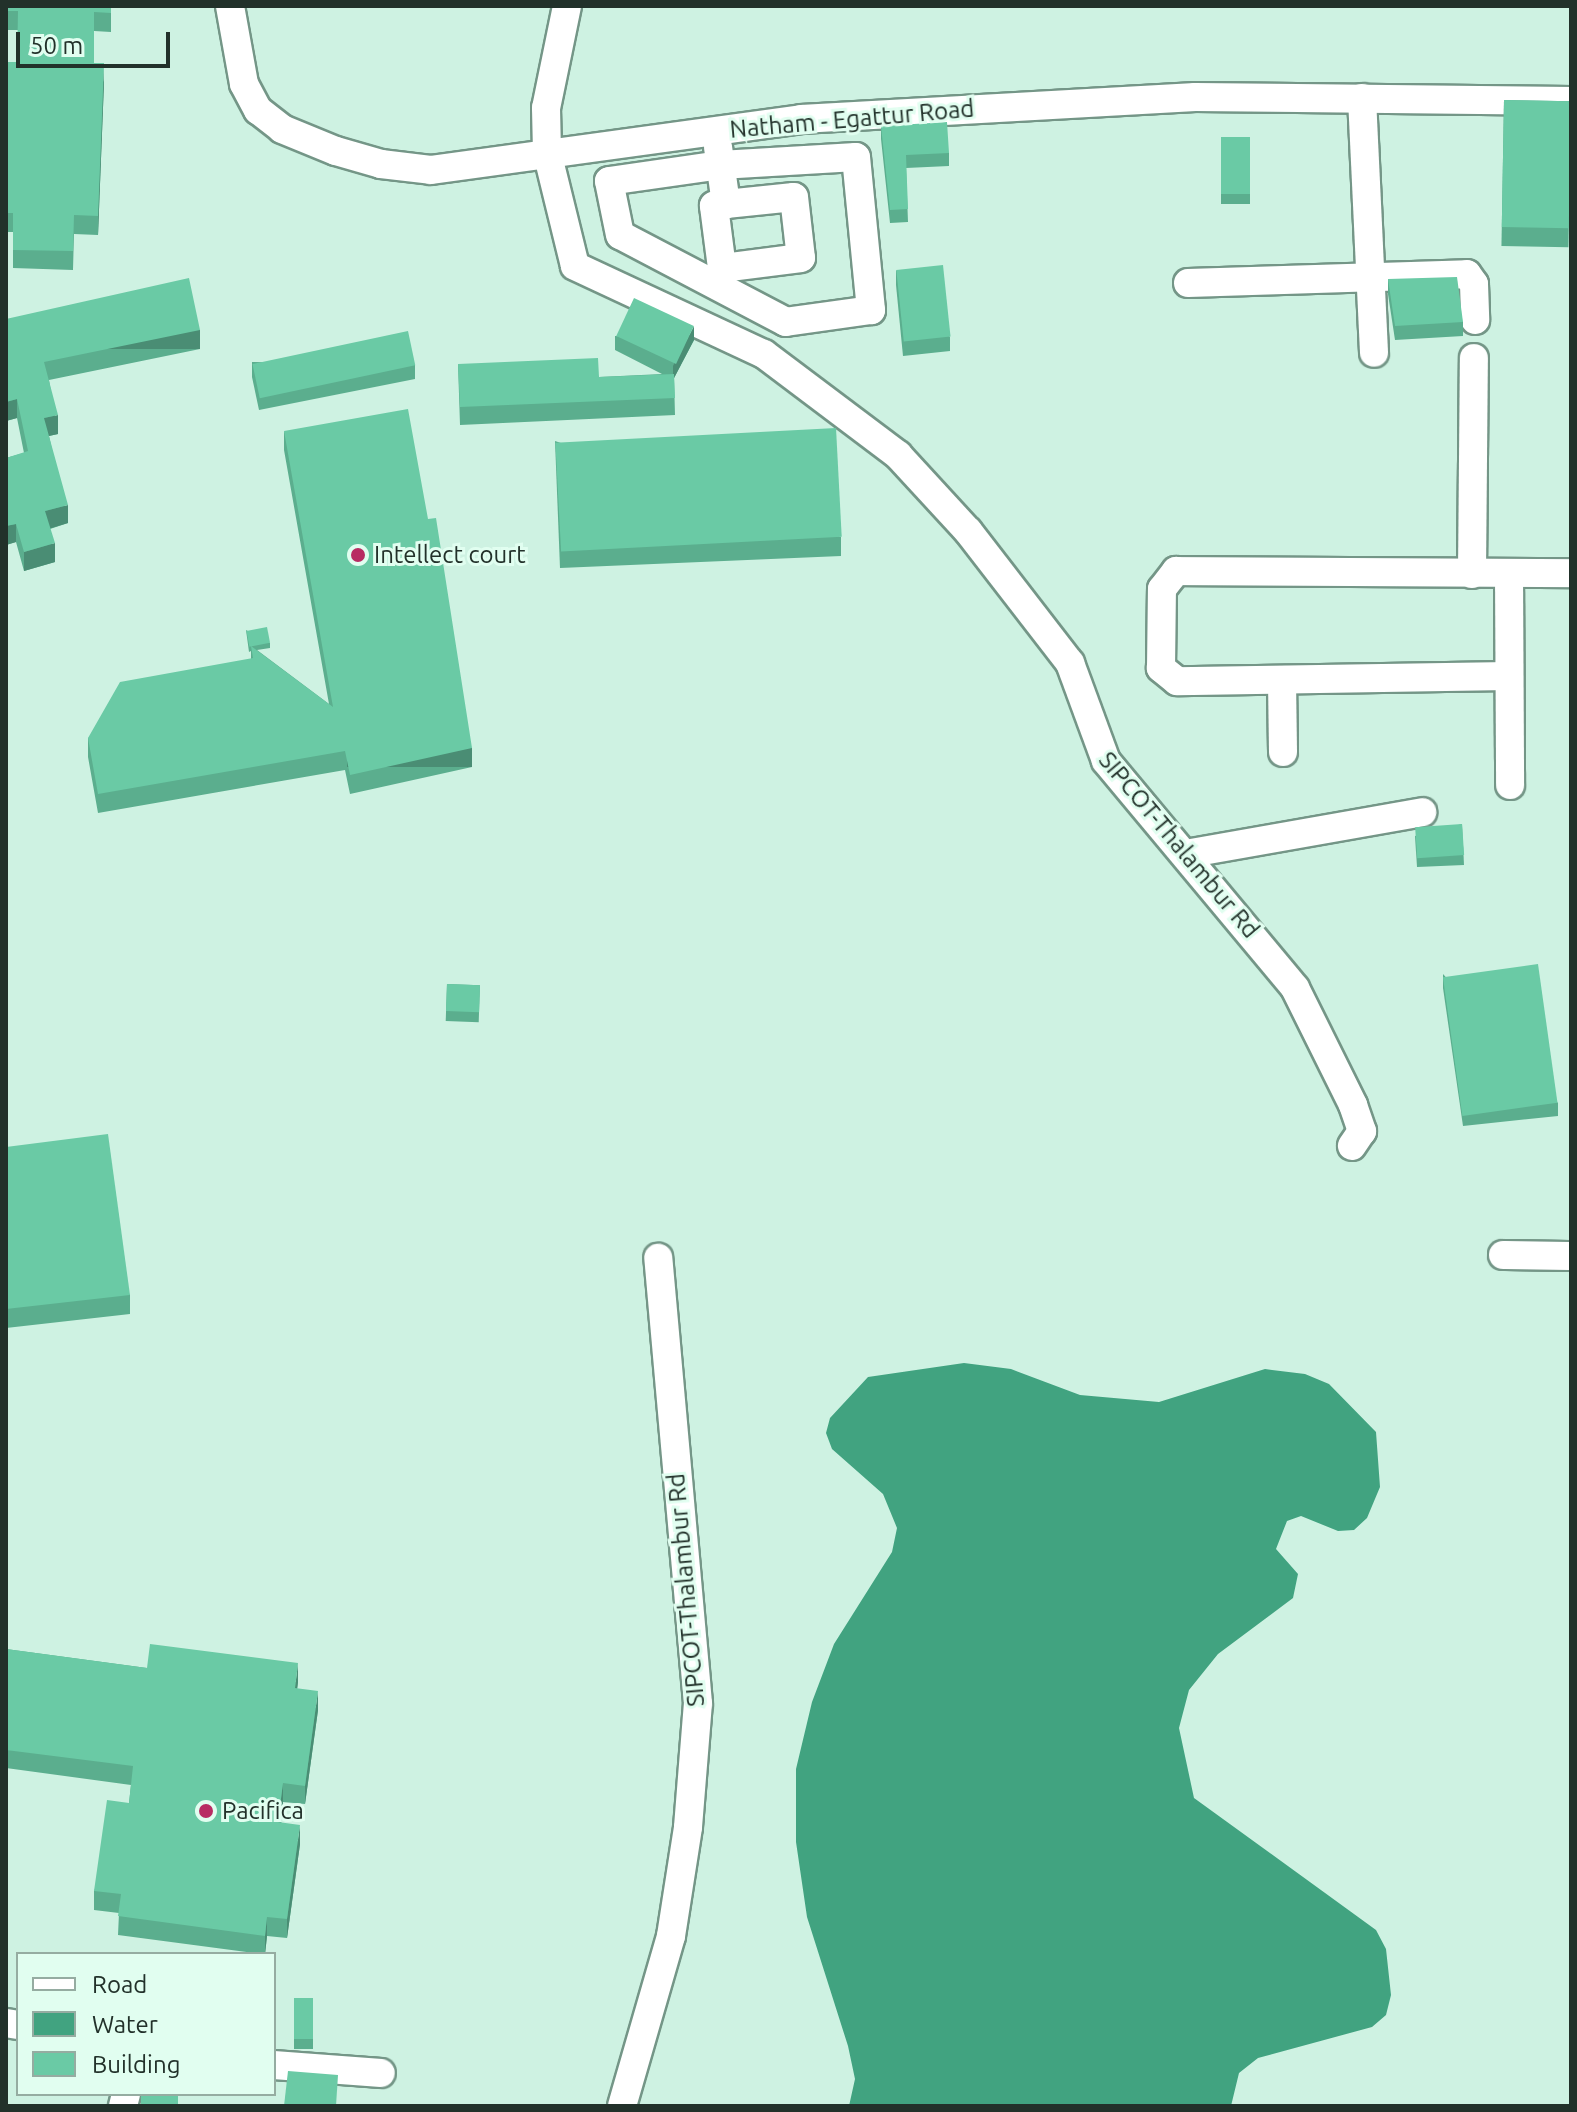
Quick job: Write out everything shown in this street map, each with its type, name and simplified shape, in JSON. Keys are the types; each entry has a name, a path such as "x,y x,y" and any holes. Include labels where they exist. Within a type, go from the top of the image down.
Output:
{"street":[{"name":"Natham - Egattur Road","path":"230,6 244,84 258,110 282,129 381,164 431,170 801,119 1195,97 1571,101"},
{"name":"SIPCOT-Thalambur Rd","path":"567,6 546,108 547,152 575,266 764,354 898,455 968,531 1070,663 1106,761 1295,988 1353,1105 1362,1131 1352,1146"},
{"path":"1362,98 1374,353"},
{"path":"716,130 726,204"},
{"path":"856,157 871,310 786,322 620,235 609,181 720,165 856,157"},
{"path":"1188,283 1467,274 1474,284 1475,320"},
{"path":"1472,574 1474,358"},
{"path":"1509,676 1177,681 1164,674 1162,589 1176,571 1571,573"},
{"path":"1509,573 1510,785"},
{"path":"1282,680 1283,752"},
{"path":"1185,854 1422,812"},
{"path":"1503,1255 1571,1256"},
{"name":"SIPCOT-Thalambur Rd","path":"622,2106 671,1936 688,1827 698,1703 658,1258"},
{"path":"276,2065 381,2073"}],"water":[{"path":"964,1363 1011,1369 1080,1395 1159,1402 1265,1369 1305,1374 1329,1384 1376,1432 1380,1487 1367,1518 1354,1530 1338,1531 1301,1516 1287,1521 1276,1549 1298,1574 1293,1598 1218,1654 1189,1690 1179,1728 1194,1798 1376,1930 1386,1949 1391,1995 1386,2015 1372,2027 1258,2058 1239,2073 1231,2106 849,2106 855,2079 848,2046 807,1917 796,1842 796,1769 812,1702 834,1644 892,1552 897,1528 883,1494 832,1449 826,1433 830,1418 868,1377"}],"building":[{"path":"6,6 111,6 111,13 94,12 94,63 104,63 98,216 74,215 73,251 13,250 13,213 6,213 6,62 17,62 18,11 6,11"},
{"path":"1504,100 1571,101 1569,228 1502,227"},
{"path":"947,122 949,153 906,155 908,209 890,210 881,126"},
{"path":"1221,137 1250,137 1250,194 1221,194"},
{"path":"943,265 951,337 904,342 896,270"},
{"path":"1457,277 1463,322 1395,326 1388,279"},
{"path":"189,278 200,330 44,362 58,415 44,418 68,505 45,511 55,543 24,552 16,524 6,526 6,458 28,451 17,399 6,402 6,319"},
{"path":"634,298 694,326 676,364 616,336"},
{"path":"408,331 415,365 260,398 252,364"},
{"path":"598,358 599,377 674,374 675,398 460,407 458,364"},
{"path":"408,409 428,519 436,518 472,748 350,775 345,751 98,794 88,738 120,682 253,658 251,646 333,707 284,431"},
{"path":"836,428 842,537 561,552 555,443"},
{"path":"267,627 270,643 249,647 246,631"},
{"path":"1462,824 1464,855 1417,858 1415,827"},
{"path":"1538,964 1557,1103 1462,1116 1443,977"},
{"path":"447,984 480,985 479,1012 446,1011"},
{"path":"108,1134 130,1295 6,1309 6,1147"},
{"name":"Pacifica","path":"150,1644 298,1663 295,1688 318,1691 305,1786 283,1783 278,1822 300,1825 287,1919 267,1917 265,1936 118,1916 121,1894 94,1891 107,1800 129,1803 133,1766 6,1750 6,1649 147,1668"},
{"path":"294,1998 313,1998 313,2039 294,2039"},
{"path":"288,2071 338,2075 336,2106 284,2106"},
{"path":"141,2096 178,2096 178,2106 141,2106"}],"place":[{"name":"Intellect court","path":"358,555"},
{"name":"Pacifica","path":"206,1811"}]}
